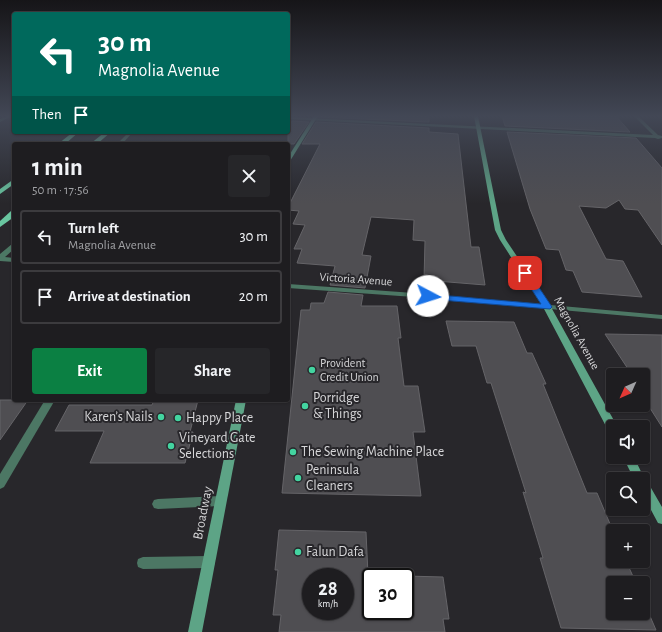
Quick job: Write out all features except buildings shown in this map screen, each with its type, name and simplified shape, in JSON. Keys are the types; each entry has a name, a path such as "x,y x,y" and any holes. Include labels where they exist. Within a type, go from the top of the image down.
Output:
{"main road":[{"path":"290,158 298,145"},
{"name":"Magnolia Avenue","path":"481,145 498,230 547,307 608,420"},
{"path":"1,191 12,183"},
{"path":"0,225 12,215"},
{"name":"Broadway","path":"195,632 241,402"},
{"path":"650,497 662,519"}],"street":[{"path":"0,259 12,247"},
{"path":"0,259 12,260"},
{"name":"Victoria Avenue","path":"290,286 414,295 662,317"},
{"path":"0,484 49,402"},
{"path":"158,504 220,501"},
{"path":"143,563 209,562"}],"place":[{"name":"Provident Credit Union","path":"312,370"},
{"name":"Porridge & Things","path":"305,406"},
{"name":"Karen’s Nails","path":"161,417"},
{"name":"Happy Place","path":"178,418"},
{"name":"Vineyard Gate Selections","path":"171,446"},
{"name":"The Sewing Machine Place","path":"293,452"},
{"name":"Peninsula Cleaners","path":"298,478"},
{"name":"Falun Dafa","path":"298,552"}],"route":[{"path":"428,296 547,307 525,273"}]}
